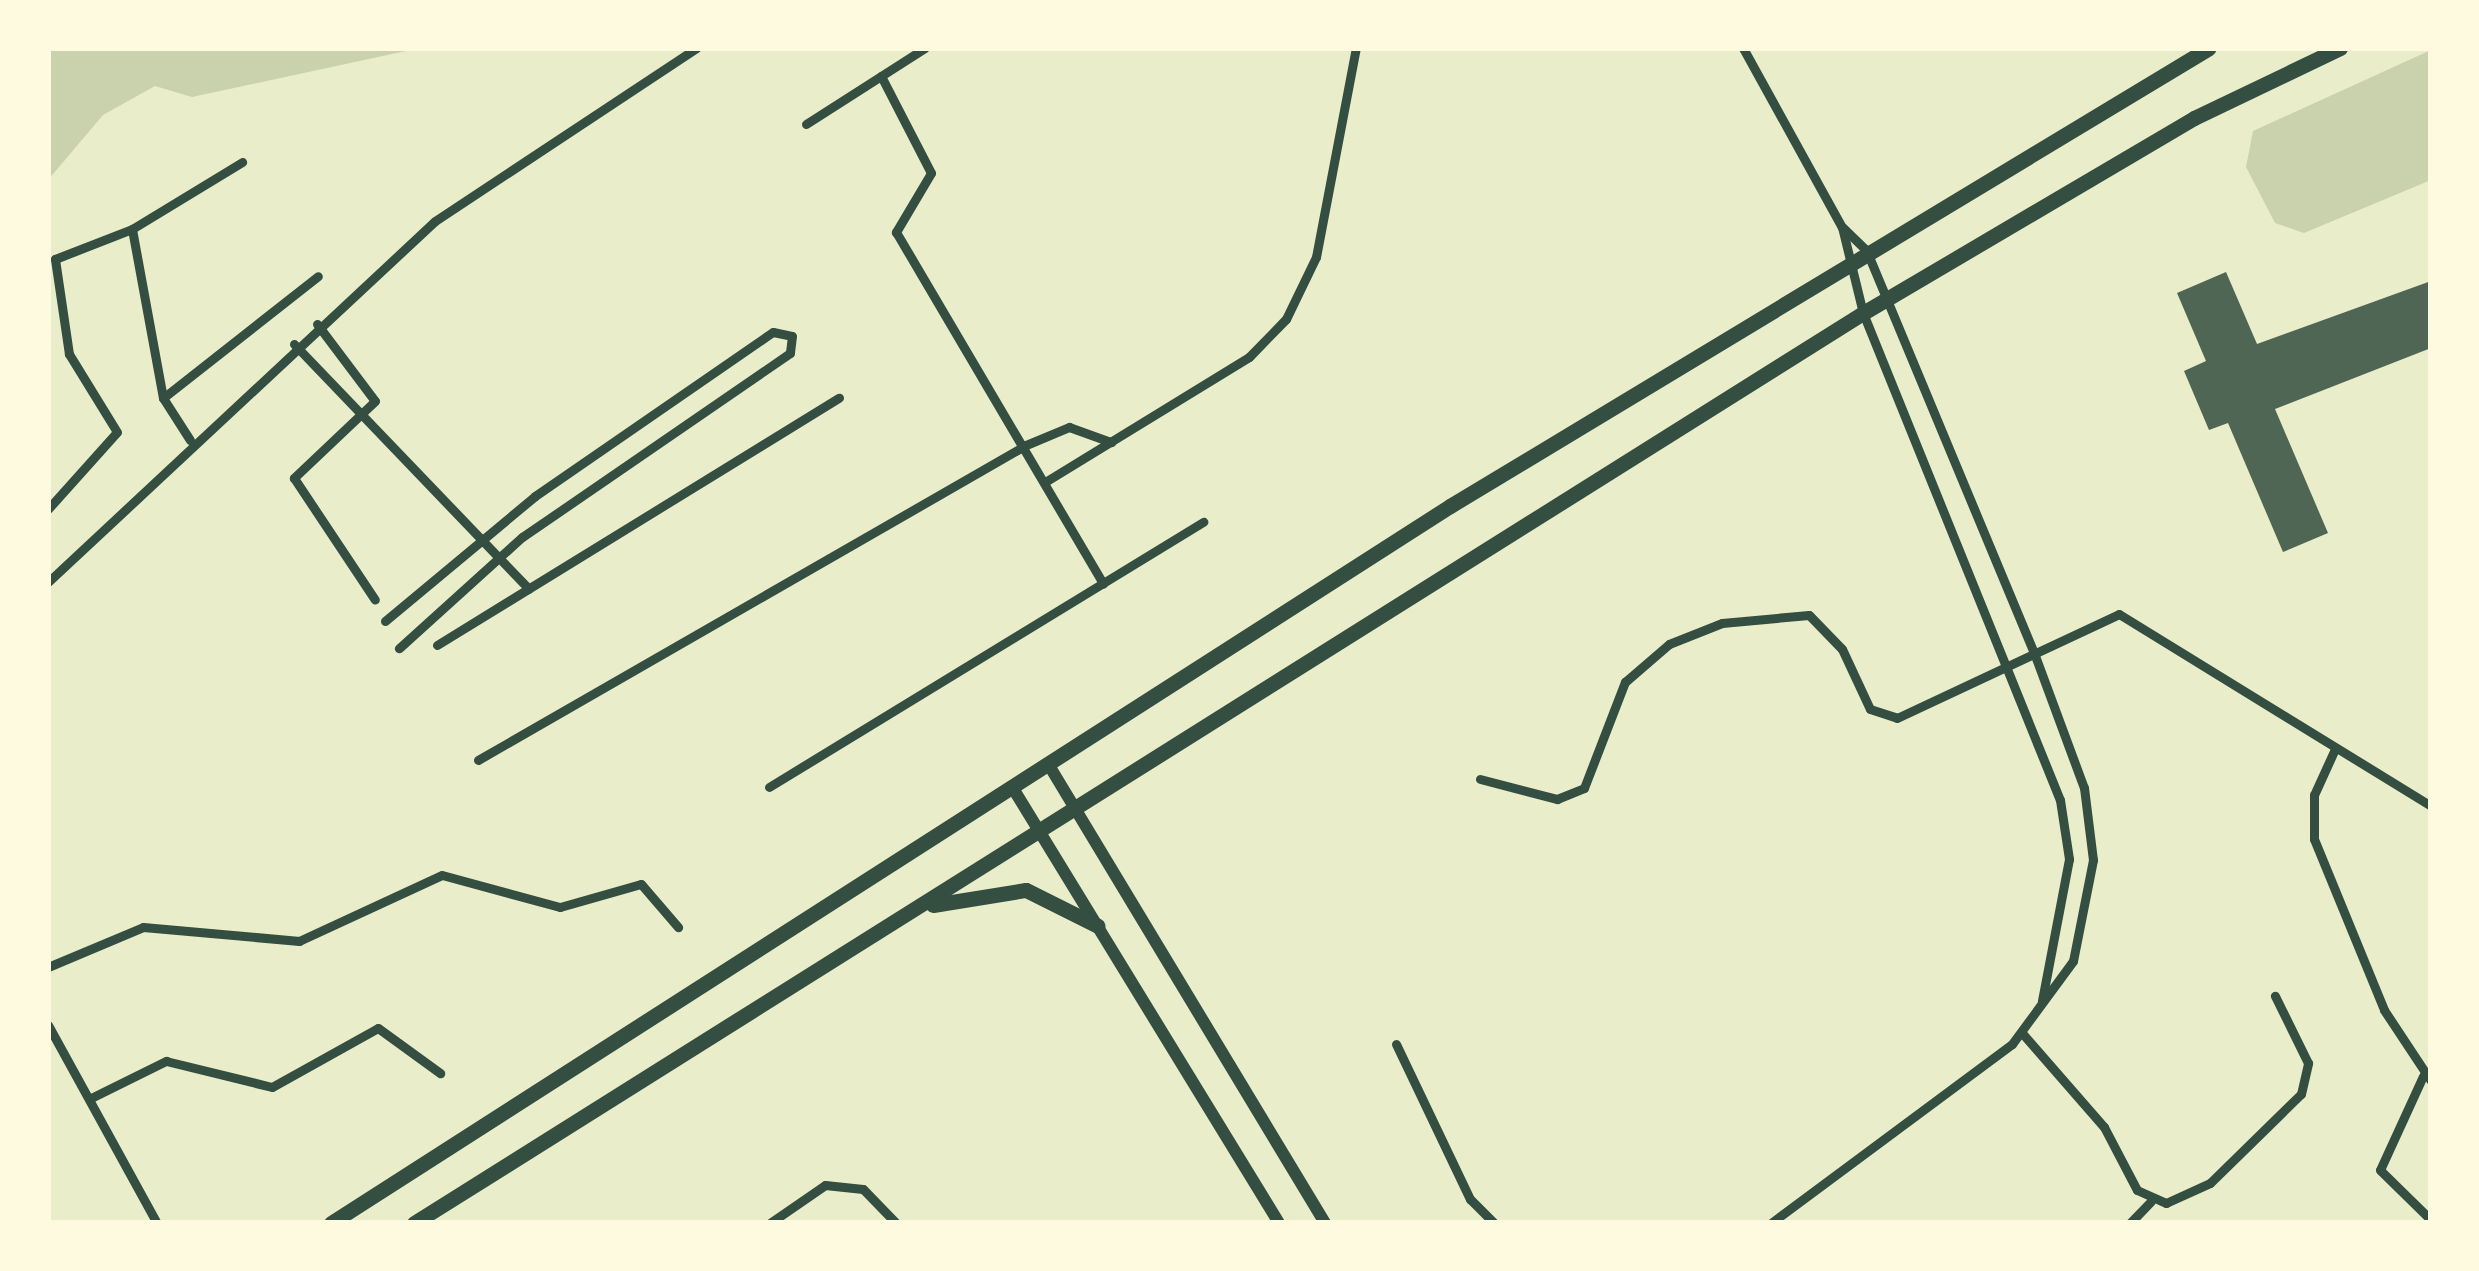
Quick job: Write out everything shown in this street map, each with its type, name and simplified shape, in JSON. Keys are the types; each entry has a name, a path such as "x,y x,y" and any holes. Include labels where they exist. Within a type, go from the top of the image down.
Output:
{"main road":[{"path":"331,1223 1866,250 2210,48"},
{"path":"414,1223 1863,313 2194,118 2340,48"},
{"path":"916,909 1026,890 1098,926"}],"street":[{"path":"48,582 190,440 436,221 695,48"},
{"path":"806,124 925,48"},
{"path":"1045,482 1250,357 1286,319 1316,257 1356,48"},
{"path":"1743,48 1842,227 1866,250 2034,653 2084,788 2092,860 2073,961 2022,1033 1976,1079 1771,1223"},
{"path":"881,76 931,173 896,232 1026,445 1103,584"},
{"path":"48,508 117,433 69,354 55,259 132,229 242,162"},
{"path":"1842,227 1863,313 2066,827 2040,1012"},
{"path":"132,229 163,398 190,440"},
{"path":"163,398 318,276"},
{"path":"317,324 375,393 360,417 294,478 375,600"},
{"path":"385,621 478,538 773,332 792,336 790,353 496,557 399,648"},
{"path":"294,344 529,589"},
{"path":"437,645 839,398"},
{"path":"478,760 1026,445 1069,427 1111,442"},
{"path":"769,787 1203,522"},
{"path":"1480,779 1571,796 1592,776 1625,682 1669,644 1743,619 1824,624 1884,717 1913,717 2005,665 2127,616 2334,751 2431,806"},
{"path":"2334,751 2314,796 2314,838 2384,1010 2427,1078 2380,1170 2431,1220"},
{"path":"1050,767 1325,1223"},
{"path":"1014,790 1279,1223"},
{"path":"48,967 143,927 299,941 442,875 560,907 641,884 678,927"},
{"path":"2130,1223 2151,1201 2210,1183 2301,1094 2308,1063 2275,995"},
{"path":"48,1025 157,1223"},
{"path":"91,1098 166,1061 272,1087 378,1028 440,1073"},
{"path":"2022,1033 2064,1073 2151,1201"},
{"path":"1396,1044 1470,1199 1494,1223"},
{"path":"770,1223 824,1185 862,1189 896,1223"}],"green space":[{"path":"48,48 420,48 192,97 155,86 103,115 48,180"},
{"path":"2431,50 2431,180 2304,233 2275,223 2246,167 2253,131"}],"building":[{"path":"2226,272 2257,344 2431,281 2431,348 2275,409 2328,533 2283,552 2228,423 2209,430 2184,371 2206,361 2177,293"}]}
